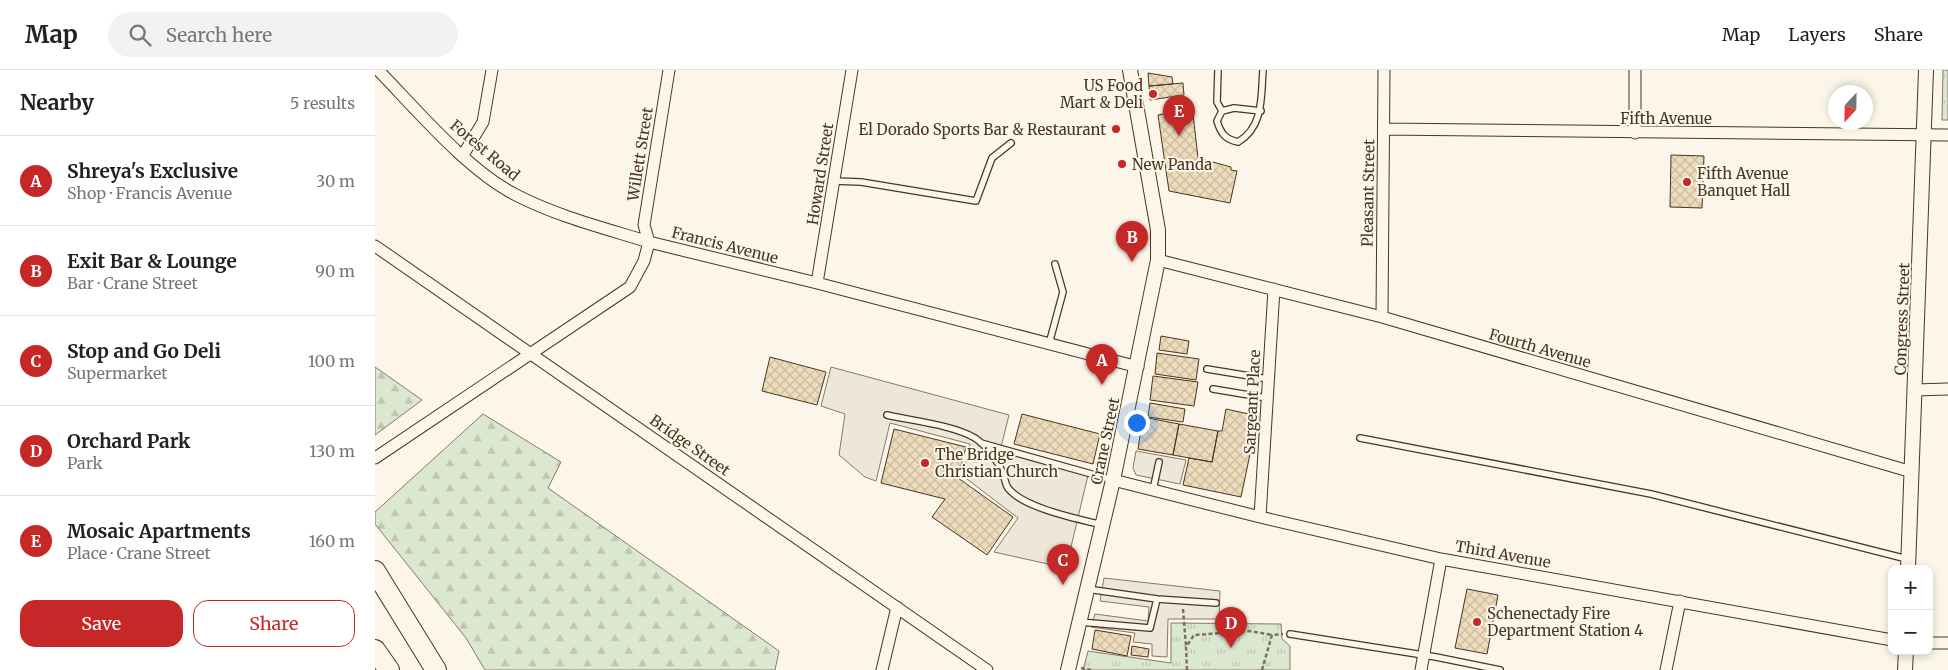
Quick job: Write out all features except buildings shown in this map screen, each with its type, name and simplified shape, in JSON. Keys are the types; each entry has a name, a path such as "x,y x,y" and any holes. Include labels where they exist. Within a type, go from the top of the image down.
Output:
{"highway":[{"path":"375,571 436,670"},
{"path":"401,612 440,670"},
{"path":"375,650 389,670"}],"street":[{"name":"Forest Road","path":"378,70 463,155 515,194 565,217 649,242"},
{"path":"463,155 483,122 492,70"},
{"name":"Willett Street","path":"649,242 644,225 669,70"},
{"name":"Howard Street","path":"817,282 852,70"},
{"name":"Crane Street","path":"1068,670 1138,367 1158,260 1158,230 1129,70"},
{"name":"Pleasant Street","path":"1382,317 1384,70"},
{"path":"1635,70 1635,134"},
{"name":"Congress Street","path":"1909,564 1926,70"},
{"name":"Fifth Avenue","path":"1384,129 1635,134 1948,135"},
{"name":"Francis Avenue","path":"375,458 630,287 644,261 649,242 817,282 1138,367"},
{"name":"Bridge Street","path":"375,246 987,670"},
{"name":"Fourth Avenue","path":"1158,260 1382,317 1912,472"},
{"name":"Sargeant Place","path":"1260,517 1274,288"},
{"path":"1915,390 1948,389"},
{"name":"Third Avenue","path":"1113,480 1260,517 1441,559 1888,639"},
{"path":"1421,670 1441,559"},
{"path":"1666,670 1680,601"},
{"path":"882,670 897,607"},
{"path":"1933,643 1948,643"},
{"path":"1905,670 1906,655"}],"lane":[{"path":"1218,70 1217,102 1222,111"},
{"path":"1222,111 1217,121 1220,131 1227,140 1238,142 1248,136 1261,111 1263,70"},
{"path":"1222,111 1235,108 1261,111"},
{"path":"834,181 861,182 976,201 992,158 1011,143"},
{"path":"1049,344 1063,292 1055,264"},
{"path":"1207,369 1268,379"},
{"path":"1213,390 1267,398"},
{"path":"887,415 965,433 980,443 997,462 1007,486 1017,498 1103,525"},
{"path":"1360,438 1651,494 1909,564"},
{"path":"980,443 1113,480"},
{"path":"1153,490 1159,462"},
{"path":"1087,589 1157,599 1216,603"},
{"path":"1079,622 1150,628 1157,599"},
{"path":"1290,634 1500,670"}],"path":[{"path":"1182,601 1187,670"},
{"path":"1186,647 1194,635 1250,631 1271,635 1290,634"},
{"path":"1262,670 1271,635"}],"green space":[{"path":"1943,70 1948,70 1948,120 1942,120"},
{"path":"375,367 422,400 375,435"},
{"path":"483,414 561,462 548,488 779,651 775,670 485,670 466,638 375,524 375,512"},
{"path":"1171,623 1281,624 1282,639 1290,646 1290,670 1083,670 1088,651 1171,663"}],"shaded area":[{"path":"831,367 1009,415 1001,447 1089,471 1066,568 994,552 1018,518 963,476 970,444 890,423 876,481 865,477 839,455 845,414 821,406"},
{"path":"1136,451 1186,460 1180,484 1136,475 1133,468"},
{"path":"1104,578 1220,591 1219,619 1168,619 1167,657 1152,656 1152,644 1133,642 1135,633 1091,627 1095,614 1148,621 1149,607 1100,601"}],"place":[{"name":"US Food Mart & Deli","path":"1153,94"},
{"name":"El Dorado Sports Bar & Restaurant","path":"1116,129"},
{"name":"Mosaic Apartments","path":"1179,136"},
{"name":"New Panda","path":"1122,164"},
{"name":"Fifth Avenue Banquet Hall","path":"1687,182"},
{"name":"Exit Bar & Lounge","path":"1132,262"},
{"name":"Shreya's Exclusive","path":"1102,385"},
{"name":"The Bridge Christian Church","path":"925,463"},
{"name":"Stop and Go Deli","path":"1063,585"},
{"name":"Schenectady Fire Department Station 4","path":"1477,622"},
{"name":"Orchard Park","path":"1231,648"}]}
